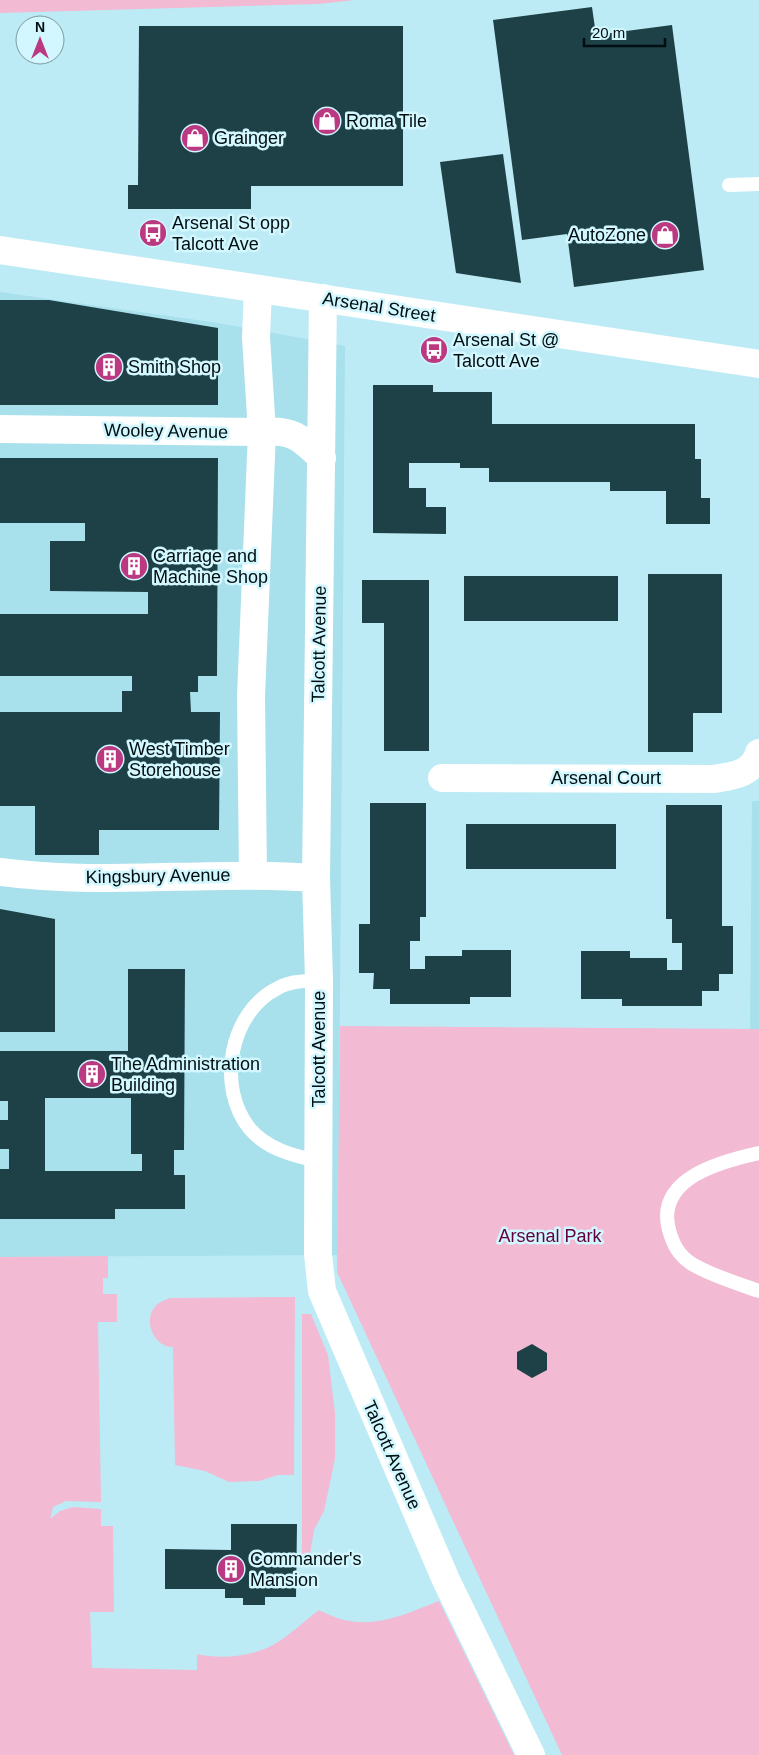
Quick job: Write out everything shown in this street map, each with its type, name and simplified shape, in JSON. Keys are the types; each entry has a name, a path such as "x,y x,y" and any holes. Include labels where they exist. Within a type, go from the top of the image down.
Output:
{"street":[{"name":"Arsenal Street","path":"0,250 759,364"},
{"path":"253,875 251,696 262,432 256,337 258,289"},
{"name":"Talcott Avenue","path":"323,298 316,878 319,980 318,1254 322,1291 446,1580 530,1755"},
{"name":"Wooley Avenue","path":"0,429 262,432 282,430 304,441 322,458"},
{"name":"Arsenal Court","path":"442,778 714,779 739,776 757,761 759,753"},
{"name":"Kingsbury Avenue","path":"0,872 94,878 253,875 316,878"}],"lane":[{"path":"729,185 759,184"},
{"path":"318,1162 291,1155 269,1145 251,1131 238,1112 232,1093 231,1072 234,1045 244,1020 260,1000 279,987 319,980"},
{"path":"759,1153 702,1170 678,1187 668,1207 668,1226 674,1247 691,1263 723,1278 759,1291"}],"shaded area":[{"path":"0,292 218,323 345,346 338,1255 0,1257"},
{"path":"752,801 759,801 759,1029 750,1029"}],"green space":[{"path":"0,0 355,0 318,4 0,13"},
{"name":"Arsenal Park","path":"340,1026 759,1029 759,1755 562,1755 337,1272"},
{"path":"108,1256 108,1278 103,1278 103,1294 117,1294 117,1322 98,1322 101,1502 66,1501 53,1507 50,1519 60,1511 73,1507 101,1509 101,1526 113,1526 114,1612 90,1612 92,1668 197,1670 197,1654 233,1656 261,1650 281,1640 319,1610 350,1621 379,1621 394,1618 439,1601 514,1755 0,1755 0,1257"},
{"path":"295,1297 294,1475 278,1475 259,1481 229,1482 205,1471 175,1465 173,1347 159,1342 151,1330 151,1315 154,1309 159,1303 170,1298"},
{"path":"302,1314 311,1314 328,1355 335,1413 335,1459 324,1511 314,1530 310,1554 302,1554"}],"building":[{"path":"592,7 596,35 672,25 704,270 574,287 567,234 522,240 493,20"},
{"path":"139,26 403,26 403,186 251,186 251,209 128,209 128,185 138,185"},
{"path":"503,154 521,283 456,273 440,162"},
{"name":"Smith Shop","path":"0,300 49,300 218,328 218,405 0,405"},
{"path":"373,385 433,385 433,392 492,392 492,424 695,424 695,459 701,459 701,498 710,498 710,524 666,524 666,491 610,491 610,482 489,482 489,468 460,468 460,463 409,463 409,488 426,488 426,507 446,507 446,534 373,533"},
{"path":"0,458 218,458 217,676 198,676 198,692 190,692 191,712 220,712 219,830 99,830 99,855 35,855 35,806 0,806 0,712 122,712 122,691 132,691 132,676 0,676 0,614 148,614 148,592 50,591 50,541 85,541 85,523 0,523"},
{"path":"648,574 722,574 722,713 693,713 693,752 648,752"},
{"path":"464,576 618,576 618,621 464,621"},
{"path":"362,580 429,580 429,751 384,751 384,623 362,623"},
{"path":"370,803 426,803 426,917 420,917 420,941 410,941 410,969 425,969 425,956 462,956 462,950 511,950 511,997 470,997 470,1004 390,1004 390,989 373,989 374,973 359,973 359,924 370,924"},
{"path":"666,805 722,805 722,926 733,926 733,974 719,974 719,991 702,991 702,1006 622,1006 622,999 581,999 581,951 630,951 630,958 667,958 667,970 682,970 682,943 672,943 672,919 666,919"},
{"path":"466,824 616,824 616,869 466,869"},
{"path":"0,909 55,919 55,1032 0,1032"},
{"name":"The Administration Building","path":"128,969 185,969 184,1150 174,1150 174,1175 185,1175 185,1209 115,1209 115,1219 0,1219 0,1169 9,1169 9,1149 0,1149 0,1120 8,1120 8,1101 0,1101 0,1051 128,1051","holes":["45,1098 131,1098 131,1154 142,1154 142,1171 45,1171"]},
{"path":"532,1344 547,1353 547,1370 532,1378 517,1369 517,1352"},
{"name":"Commander's Mansion","path":"231,1524 297,1524 296,1597 265,1597 265,1605 243,1605 243,1598 225,1598 225,1589 165,1589 165,1549 231,1550"}],"place":[{"name":"Roma Tile","path":"327,121"},
{"name":"Grainger","path":"195,138"},
{"name":"Arsenal St opp Talcott Ave","path":"153,233"},
{"name":"AutoZone","path":"665,235"},
{"name":"Arsenal St @ Talcott Ave","path":"434,350"},
{"name":"Smith Shop","path":"109,367"},
{"name":"Carriage and Machine Shop","path":"134,566"},
{"name":"West Timber Storehouse","path":"110,759"},
{"name":"The Administration Building","path":"92,1074"},
{"name":"Commander's Mansion","path":"231,1569"}]}
